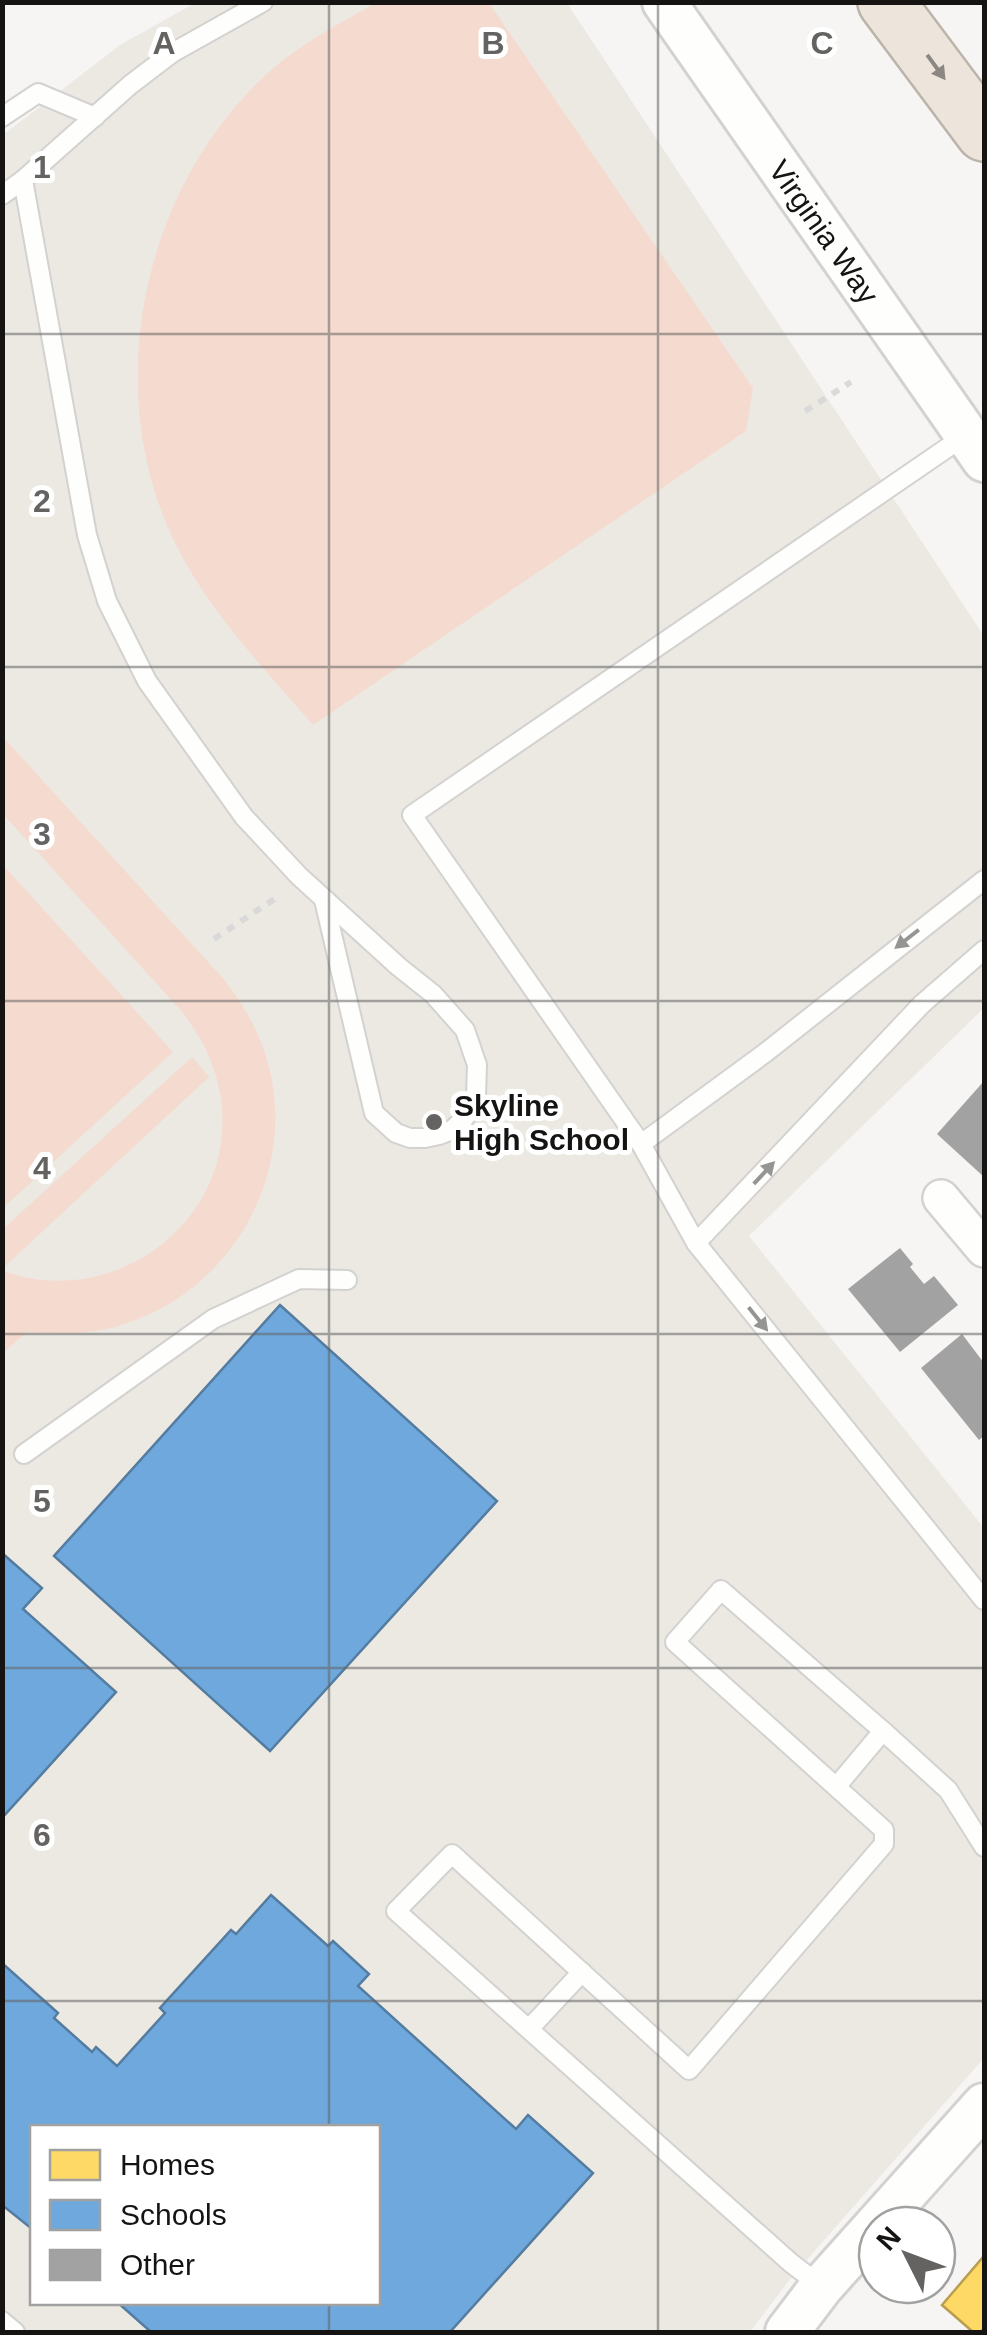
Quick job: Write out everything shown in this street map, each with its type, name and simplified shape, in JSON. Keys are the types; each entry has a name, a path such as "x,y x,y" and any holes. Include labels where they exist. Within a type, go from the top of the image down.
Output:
{"highway":[{"path":"886,2 984,133"}],"street":[{"name":"Virginia Way","path":"664,2 976,447"},
{"path":"942,1198 984,1249"},
{"path":"788,2332 821,2287 984,2104"}],"lane":[{"path":"2,195 130,85 172,54 263,2"},
{"path":"2,116 38,92 95,116"},
{"path":"23,180 88,534 108,601 147,681 244,817 299,876 433,994 465,1030 478,1064 476,1096 463,1120 452,1130 410,1138 384,1124 374,1113 324,900"},
{"path":"976,447 412,816 641,1144 696,1243 984,1600"},
{"path":"641,1144 765,1053 984,880"},
{"path":"696,1243 922,1004 984,950"},
{"path":"24,1454 213,1318 299,1279 347,1280"},
{"path":"821,2287 396,1911 452,1854 690,2070 884,1844 884,1830 676,1642 721,1590 948,1790 984,1847"},
{"path":"836,1786 883,1732"},
{"path":"529,2030 582,1972"},
{"path":"2,2321 15,2332"}],"path":[{"path":"804,411 852,382"},
{"path":"214,939 279,896"}],"shaded area":[{"path":"377,2 489,3 753,388 746,431 313,725 221,617 176,545 153,485 140,422 138,358 146,294 163,231 190,173 225,119 281,62"},
{"name":"Skyline High School","path":"195,3 567,3 984,636 984,1008 749,1236 984,1528 984,2058 791,2278 750,2332 3,2332 3,135 120,45"},
{"path":"3,737 229,986 260,1039 275,1104 274,1145 264,1185 248,1222 226,1255 197,1284 163,1307 125,1324 89,1332 27,1332 3,1353 3,1271 47,1280 90,1278 130,1265 165,1242 193,1212 213,1175 222,1133 216,1077 205,1048 183,1013 3,814"},
{"path":"3,865 173,1052 3,1208"},
{"path":"192,1057 209,1077 3,1268 3,1229"}],"building: Homes":[{"path":"984,2256 981,2332 973,2332 942,2305 957,2305 957,2288"}],"building: Schools":[{"path":"280,1305 497,1501 270,1751 54,1556"},
{"path":"2,1553 42,1588 23,1609 116,1692 2,1818"},
{"path":"271,1895 328,1946 333,1941 369,1974 358,1986 516,2129 528,2115 593,2173 450,2332 151,2332 120,2305 380,2305 380,2125 30,2125 30,2227 2,2205 2,1963 58,2013 54,2018 92,2052 96,2047 117,2066 165,2013 160,2008 231,1930 236,1934"}],"building: Other":[{"path":"984,1081 984,1177 937,1134"},
{"path":"900,1248 924,1284 934,1276 958,1305 900,1352 848,1289"},
{"path":"962,1334 984,1363 984,1436 979,1440 921,1368"}],"place":[{"name":"Skyline High School","path":"434,1122"}]}
